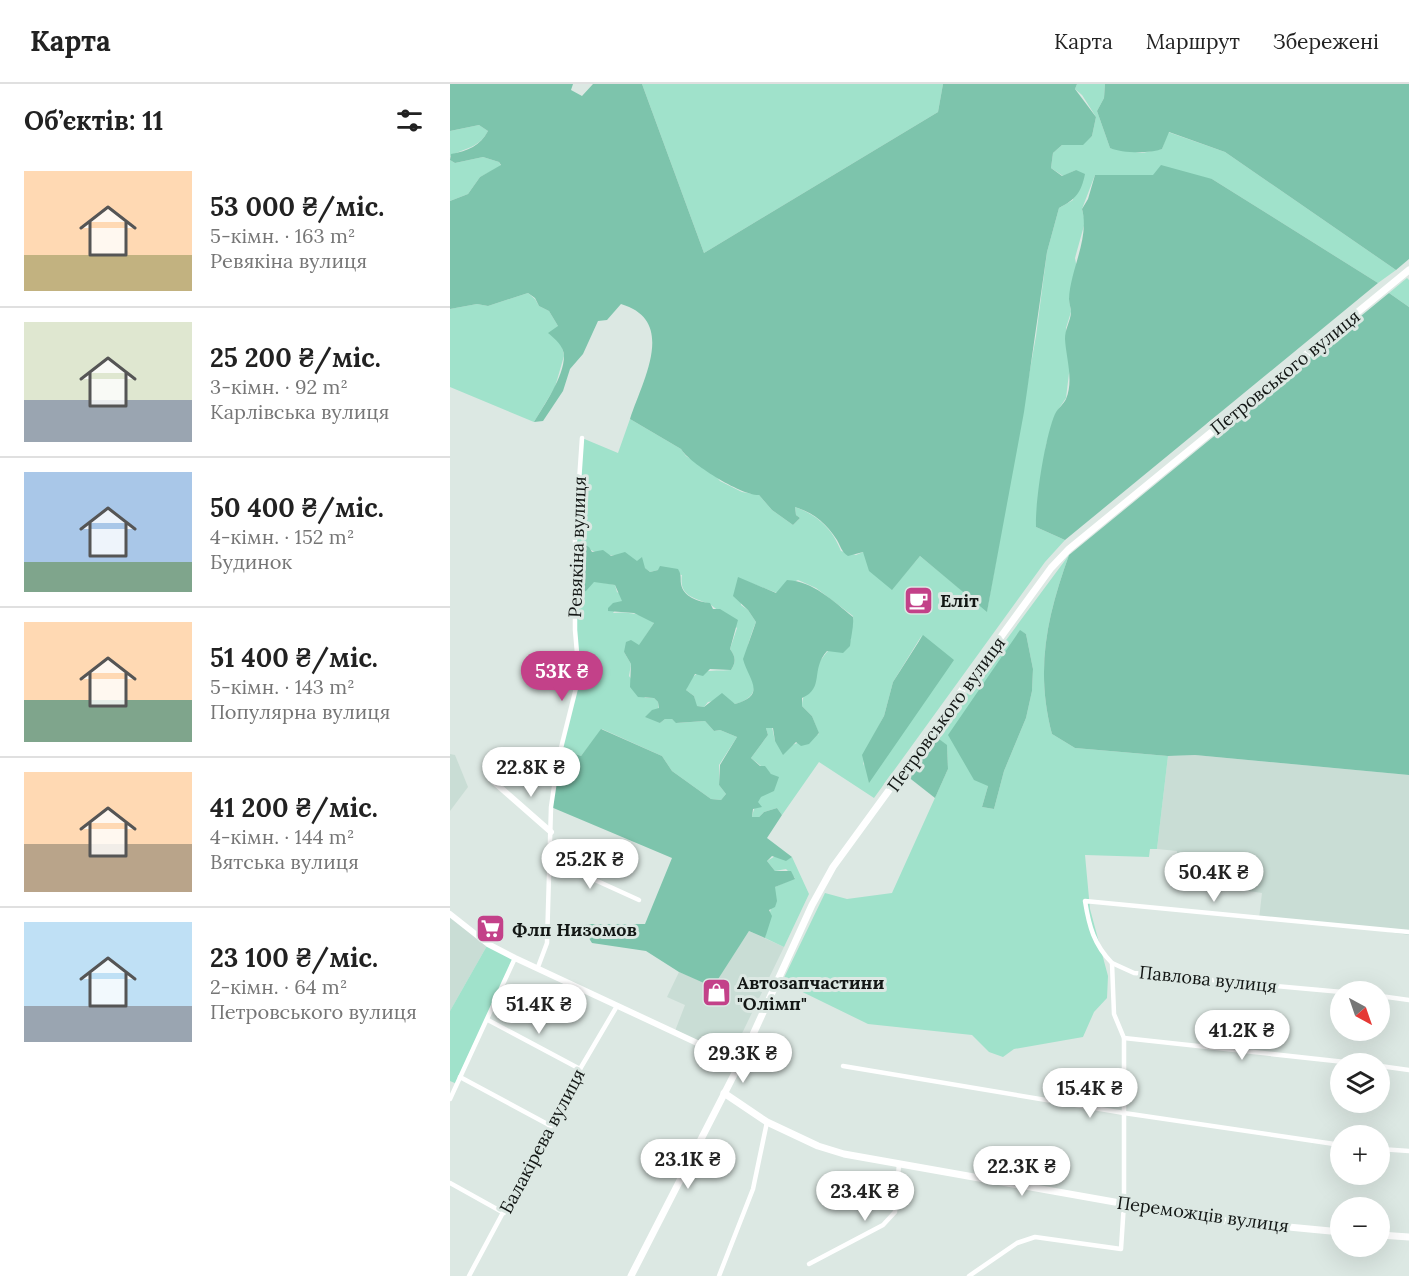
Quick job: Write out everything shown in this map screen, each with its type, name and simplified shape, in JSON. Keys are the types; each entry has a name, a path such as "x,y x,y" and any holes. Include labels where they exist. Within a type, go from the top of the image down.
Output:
{"main road":[{"name":"Петровського вулиця","path":"631,1276 740,1063 812,905 833,867 1051,568 1069,549 1409,270"},
{"name":"Переможців вулиця","path":"724,1094 767,1122 818,1146 844,1154 1216,1220 1330,1231"},
{"path":"1390,1236 1409,1238"}],"street":[{"name":"Ревякіна вулиця","path":"538,968 547,943 546,912 551,860 551,807 558,760 579,676 575,630 575,552 582,438"},
{"path":"494,782 552,832"},
{"path":"551,860 639,900"},
{"path":"969,1276 1017,1243 1035,1237 1121,1249 1124,1203 1124,1038 1114,1014 1112,963 1100,951 1090,930 1085,901 1409,932"},
{"path":"450,914 488,944 515,958 740,1063"},
{"path":"450,1099 515,958"},
{"name":"Павлова вулиця","path":"1112,963 1134,973 1330,991"},
{"path":"1390,997 1409,1000"},
{"name":"Балакірева вулиця","path":"469,1276 580,1069 617,1006"},
{"path":"488,1020 580,1069"},
{"path":"1124,1038 1330,1060"},
{"path":"843,1066 1124,1113 1330,1143"},
{"path":"1390,1067 1409,1070"},
{"path":"460,1077 551,1126"},
{"path":"718,1276 753,1189 767,1122"},
{"path":"1390,1150 1409,1151"},
{"path":"809,1264 883,1225 889,1219 895,1212 899,1164"},
{"path":"450,1183 504,1213"}],"shaded area":[{"path":"450,754 455,755 468,787 450,811"},
{"path":"1195,755 1409,775 1409,935 1340,925 1259,919 1262,893 1215,886 1216,868 1176,864 1177,851 1157,849 1168,756"},
{"path":"450,914 488,944 450,1011"},
{"name":"Автозапчастини \"Олімп\"","path":"749,931 784,947 730,1058 675,1031 685,1005 667,997 679,972 713,986"}],"green space":[{"path":"450,84 573,84 571,90 582,96 593,84 642,84 704,253 938,112 943,84 1077,84 1075,89 1096,117 1092,136 1083,145 1062,145 1053,153 1051,168 1062,176 1076,170 1085,174 1077,195 1059,208 1047,252 1024,412 987,612 920,556 892,590 869,571 863,552 848,556 819,519 795,507 796,515 800,518 793,525 772,510 759,495 741,490 717,478 694,462 681,449 630,419 647,370 652,338 648,324 638,312 621,304 607,320 598,321 583,354 570,369 563,391 543,421 534,422 553,390 563,364 562,349 548,333 558,326 549,311 539,306 535,298 528,293 488,306 477,304 450,309 450,201 468,194 480,177 501,165 499,162 483,157 455,163 450,160 451,154 473,147 488,131 479,125 450,131"},
{"path":"642,84 943,84 938,112 704,253"},
{"path":"1077,84 1105,84 1104,98 1097,111 1110,148 1142,153 1162,149 1168,132 1225,152 1396,270 1378,283 1212,179 1095,175 1082,209 1085,222 1075,258 1077,269 1069,299 1071,312 1066,328 1070,365 1066,398 1056,413 1046,445 1036,527 1065,540 1045,562 874,798 819,762 782,815 777,808 764,812 759,817 752,817 771,774 751,758 768,735 766,728 772,727 775,741 790,746 819,734 812,716 802,706 805,692 823,656 828,651 836,651 851,640 853,616 816,588 798,580 782,587 777,593 738,578 741,605 748,610 756,622 748,645 754,680 752,694 746,700 735,704 727,699 708,702 704,707 696,706 694,696 686,690 689,682 703,672 731,670 735,660 730,649 737,628 710,604 688,594 683,587 682,575 658,570 650,572 625,553 605,555 575,540 582,438 618,453 630,419 681,449 686,456 712,472 720,481 742,492 759,495 772,510 793,525 800,518 796,515 795,507 810,514 823,523 841,551 856,555 863,552 892,589 920,556 987,611 1036,336 1047,252 1059,208 1073,200 1076,170 1063,176 1051,168 1053,153 1062,145 1083,144 1092,136 1096,117 1082,95 1075,89","holes":["922,635 863,766 866,750 884,716 893,682"]},
{"path":"1105,84 1409,84 1409,259 1396,270 1225,152 1169,132 1162,149 1156,151 1135,152 1110,148 1097,111 1104,98"},
{"path":"479,125 488,131 484,137 471,147 450,156 450,131"},
{"path":"483,157 499,162 501,166 480,177 468,194 450,201 450,160 455,163"},
{"path":"1161,165 1212,179 1378,283 1065,540 1036,527 1036,516 1041,469 1051,424 1068,392 1065,335 1071,313 1070,288 1082,243 1084,220 1082,209 1088,199 1095,175 1153,175"},
{"path":"1407,278 1409,280 1409,307 1389,293"},
{"path":"528,293 539,306 549,311 558,326 564,356 555,387 534,422 450,387 450,309 477,304 488,306"},
{"path":"1389,293 1409,307 1409,775 1195,755 1168,756 1075,748 1052,734 1044,687 1046,643 1049,621 1069,555"},
{"path":"575,540 589,547 592,552 603,550 611,556 625,552 637,561 642,557 645,568 650,572 658,570 660,566 678,569 682,589 688,595 710,603 713,609 720,609 738,620 730,649 735,660 731,670 710,669 703,676 695,674 686,690 694,696 697,706 704,707 722,693 735,704 751,696 753,691 743,659 756,622 748,610 733,596 738,577 776,593 787,580 805,584 822,593 853,617 850,646 843,653 827,651 819,665 816,684 809,694 802,698 802,706 812,716 819,733 809,744 801,746 796,742 783,755 775,741 773,728 766,728 768,735 751,758 760,766 765,766 771,774 779,777 774,791 761,797 758,802 762,807 753,809 752,817 759,817 764,812 777,808 782,815 767,838 792,857 786,861 772,856 767,861 775,871 791,871 795,879 775,887 777,901 775,907 769,910 772,916 765,938 749,931 713,987 679,972 646,951 592,943 580,924 645,924 672,858 551,807 561,749 581,756 601,729 662,756 672,771 711,799 721,800 726,794 719,785 720,765 737,737 720,730 714,731 705,721 676,723 672,719 665,719 660,723 645,717 652,710 659,708 658,702 654,698 638,697 630,687 631,664 624,652 626,642 631,640 639,645 654,623 634,613 608,611 613,603 622,601 615,585 594,582 574,599"},
{"path":"1069,555 1049,621 1046,643 1044,687 1052,734 1075,748 1168,756 1157,849 1150,849 1149,857 1085,855 1090,909 1108,976 1107,998 1094,1012 1083,1037 1014,1049 1003,1057 989,1052 972,1035 868,1024 782,982 825,893 847,899 892,893 948,769 947,746 935,736","holes":["1020,631 1026,634 1033,669 1032,691 1026,718 1004,771 994,809 982,807 988,786 984,686"]},
{"path":"594,581 615,585 617,592 622,595 622,601 613,613 635,614 646,617 654,623 639,646 624,652 631,664 629,676 645,698 654,698 658,702 660,723 665,719 672,719 677,723 705,721 714,731 720,730 737,737 719,765 719,785 726,794 721,800 711,799 672,771 662,756 602,729 581,756 561,749 579,676 574,599"},
{"path":"1020,630 1026,634 1033,669 1032,691 1026,718 1004,771 994,809 982,807 988,786 974,780 948,735"},
{"path":"923,635 954,660 869,783 862,755 884,716 893,682"},
{"path":"935,736 947,745 948,769 935,798 907,776"},
{"path":"777,855 786,860 792,857 809,894 784,947 765,938 775,887 795,878 786,869 775,871 767,861"},
{"path":"488,944 515,958 457,1084 450,1081 450,1011"}],"place":[{"name":"Еліт","path":"919,600"},
{"name":"Флп Низомов","path":"491,929"},
{"name":"Автозапчастини \"Олімп\"","path":"716,992"}]}
